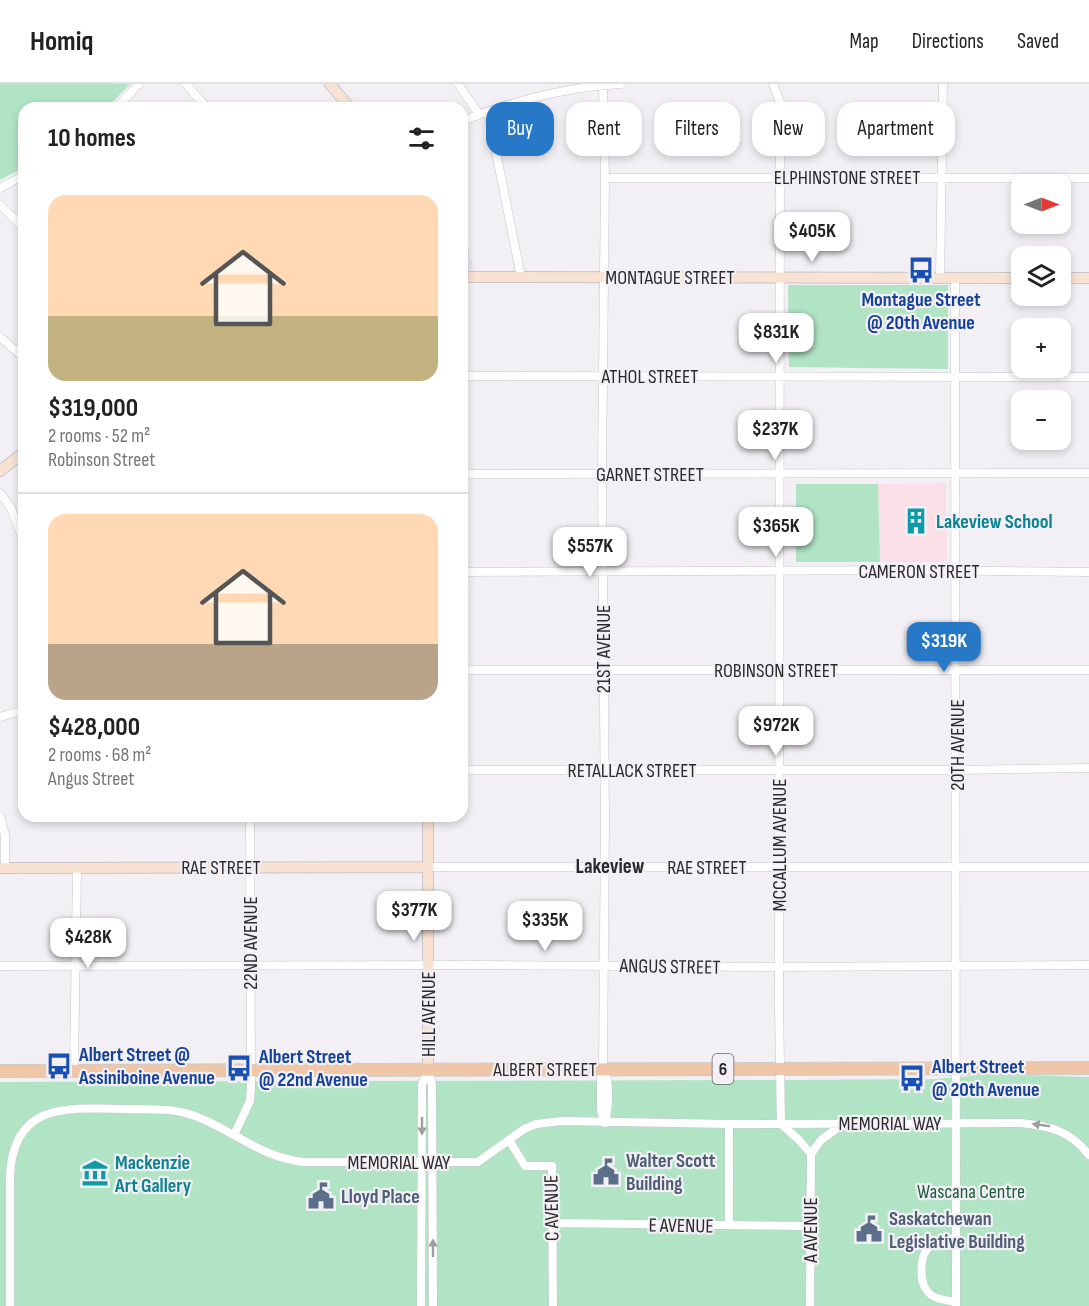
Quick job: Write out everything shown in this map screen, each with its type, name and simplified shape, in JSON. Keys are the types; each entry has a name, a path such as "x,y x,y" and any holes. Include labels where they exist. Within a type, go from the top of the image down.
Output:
{"main road":[{"name":"ALBERT STREET","path":"0,1071 428,1068 1089,1068"}],"street":[{"path":"122,102 139,84"},
{"path":"186,84 202,102"},
{"path":"330,84 345,102"},
{"path":"458,84 479,114"},
{"path":"517,102 561,88 621,84"},
{"name":"MCCALLUM AVENUE","path":"773,84 780,102 779,967 781,1068"},
{"path":"940,278 943,84"},
{"name":"21ST AVENUE","path":"603,86 605,178 602,474 605,867 603,1069 607,1075 608,1093 608,1112 604,1123"},
{"path":"468,119 486,112"},
{"path":"497,156 521,277"},
{"path":"0,188 18,178"},
{"name":"ELPHINSTONE STREET","path":"605,178 1089,178"},
{"path":"0,205 18,222"},
{"name":"MONTAGUE STREET","path":"468,277 1011,278"},
{"name":"20TH AVENUE","path":"955,278 957,1304"},
{"path":"1071,278 1089,278"},
{"path":"0,337 18,353"},
{"name":"ATHOL STREET","path":"468,376 1089,376"},
{"path":"0,471 18,457"},
{"name":"GARNET STREET","path":"468,474 1089,473"},
{"path":"0,494 11,508 18,526"},
{"name":"CAMERON STREET","path":"468,572 1089,572"},
{"name":"ROBINSON STREET","path":"468,670 1089,670"},
{"path":"0,717 18,712"},
{"name":"RETALLACK STREET","path":"468,770 1089,768"},
{"path":"0,816 5,835 2,868"},
{"name":"22ND AVENUE","path":"234,1136 250,1101 250,822"},
{"name":"HILL AVENUE","path":"428,822 428,1068"},
{"path":"74,1070 77,867"},
{"name":"RAE STREET","path":"2,868 1089,867"},
{"name":"ANGUS STREET","path":"0,966 1089,965"},
{"path":"421,1306 422,1085 428,1068"},
{"path":"428,1068 432,1085 434,1162 433,1306"},
{"path":"781,1068 782,1124 811,1154 821,1140 843,1124"},
{"name":"MEMORIAL WAY","path":"10,1306 12,1156 20,1136 33,1122 51,1113 73,1108 164,1109 195,1116 266,1153 291,1160 340,1163 478,1162 524,1129 546,1122 1021,1123 1052,1127 1070,1136 1089,1155"},
{"path":"729,1124 729,1225"},
{"name":"C AVENUE","path":"509,1140 525,1166 552,1166 553,1306"},
{"name":"A AVENUE","path":"810,1306 811,1154"},
{"name":"E AVENUE","path":"551,1223 810,1226"},
{"path":"957,1238 935,1242 929,1246 925,1252 922,1268 922,1280 931,1296 957,1304"}],"shaded area":[{"path":"468,249 474,270 468,270"},
{"path":"946,483 947,562 880,562 878,484"}],"green space":[{"path":"0,84 130,84 113,102 18,102 18,170 0,180"},
{"path":"788,285 948,285 948,369 789,367"},
{"path":"796,484 878,484 880,562 796,562"},
{"name":"Wascana Centre","path":"995,1074 1089,1077 1089,1306 0,1306 0,1082 934,1079"}],"place":[{"name":"Montague Street @ 20th Avenue","path":"921,270"},
{"name":"Lakeview School","path":"916,521"},
{"name":"Albert Street @ Assiniboine Avenue","path":"59,1066"},
{"name":"Albert Street @ 22nd Avenue","path":"239,1068"},
{"name":"Albert Street @ 20th Avenue","path":"912,1078"},
{"name":"Walter Scott Building","path":"606,1172"},
{"name":"Mackenzie Art Gallery","path":"95,1173"},
{"name":"Lloyd Place","path":"321,1196"},
{"name":"Saskatchewan Legislative Building","path":"869,1229"}],"district":[{"name":"Lakeview","path":"610,866"}]}
